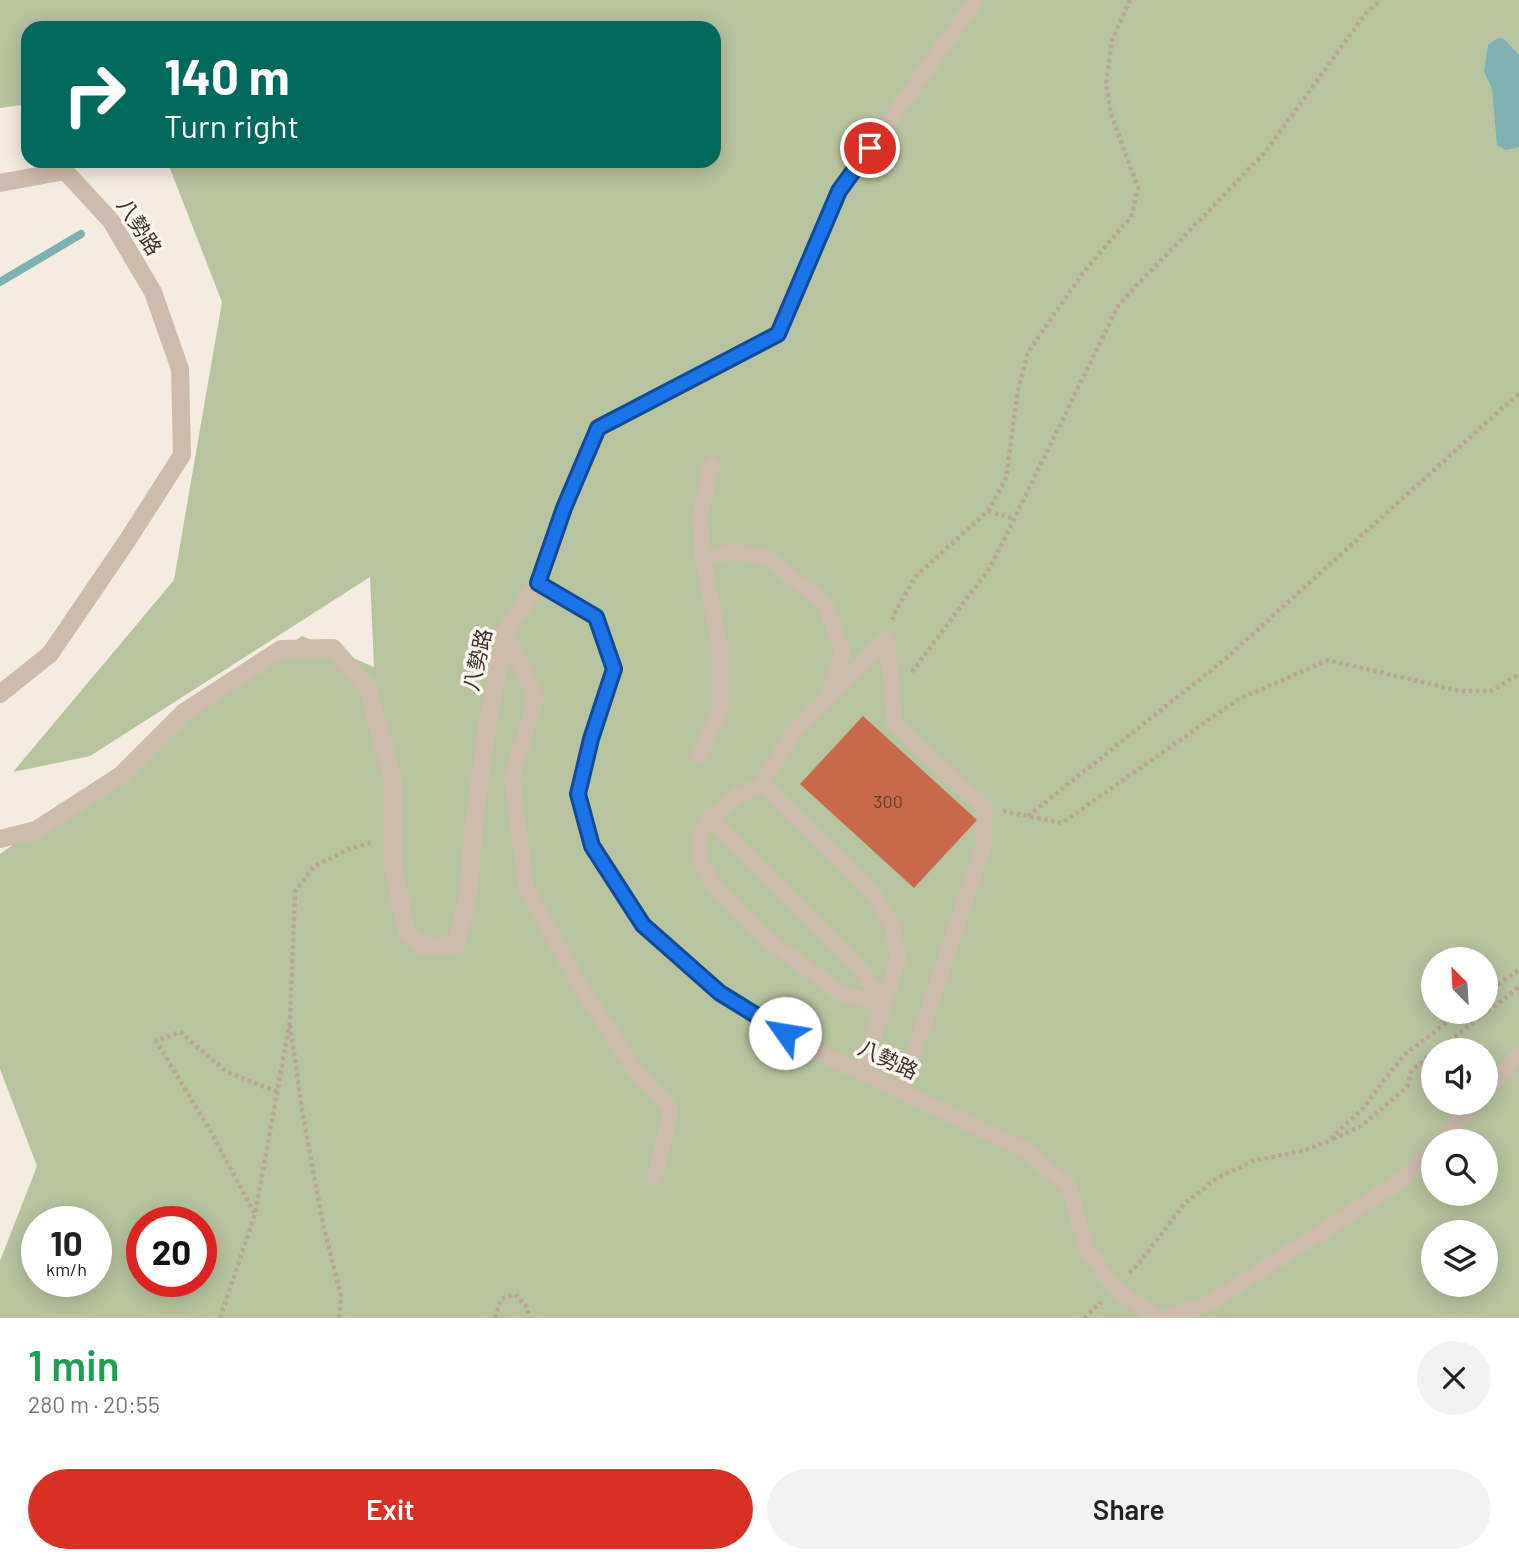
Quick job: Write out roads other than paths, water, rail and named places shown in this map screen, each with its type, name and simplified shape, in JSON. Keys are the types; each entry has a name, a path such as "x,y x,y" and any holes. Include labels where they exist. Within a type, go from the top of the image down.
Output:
{"street":[{"name":"八勢路","path":"0,183 65,171 111,220 153,292 180,369 182,455 50,654 0,694"},
{"name":"八勢路","path":"0,839 36,830 121,775 184,712 281,649 333,648 368,688 393,781 393,867 408,933 426,947 456,945 468,900 474,822 489,716 506,631 538,583"}],"lane":[{"path":"538,583 564,508 598,428 778,334 839,191 976,0"},
{"path":"699,756 721,709 720,647 703,560 700,514 712,464"},
{"path":"703,560 733,551 766,558 824,602 843,652 828,698"},
{"name":"八勢路","path":"538,583 596,617 614,669 591,739 578,794 592,846 643,925 720,993 807,1047 1027,1151 1069,1187 1086,1247 1115,1289 1158,1318"},
{"path":"506,631 536,699 512,777 526,887 593,1006 635,1070 671,1110 655,1177"},
{"path":"884,1005 842,994 765,938 714,886 700,859 700,838 709,818 737,797 762,784 792,735 887,639 895,725 985,808 984,845 901,1092"},
{"path":"762,784 874,894 893,927 898,960 862,1073"},
{"path":"709,818 857,965 884,1005"},
{"path":"1498,1079 1519,1055"},
{"path":"1452,1129 1464,1115"},
{"path":"1166,1318 1210,1303 1404,1179 1421,1161"}],"water":[{"path":"1498,38 1504,39 1519,55 1519,147 1506,150 1497,145 1492,88 1484,72 1488,45"}],"waterway":[{"path":"0,282 81,234"}]}
